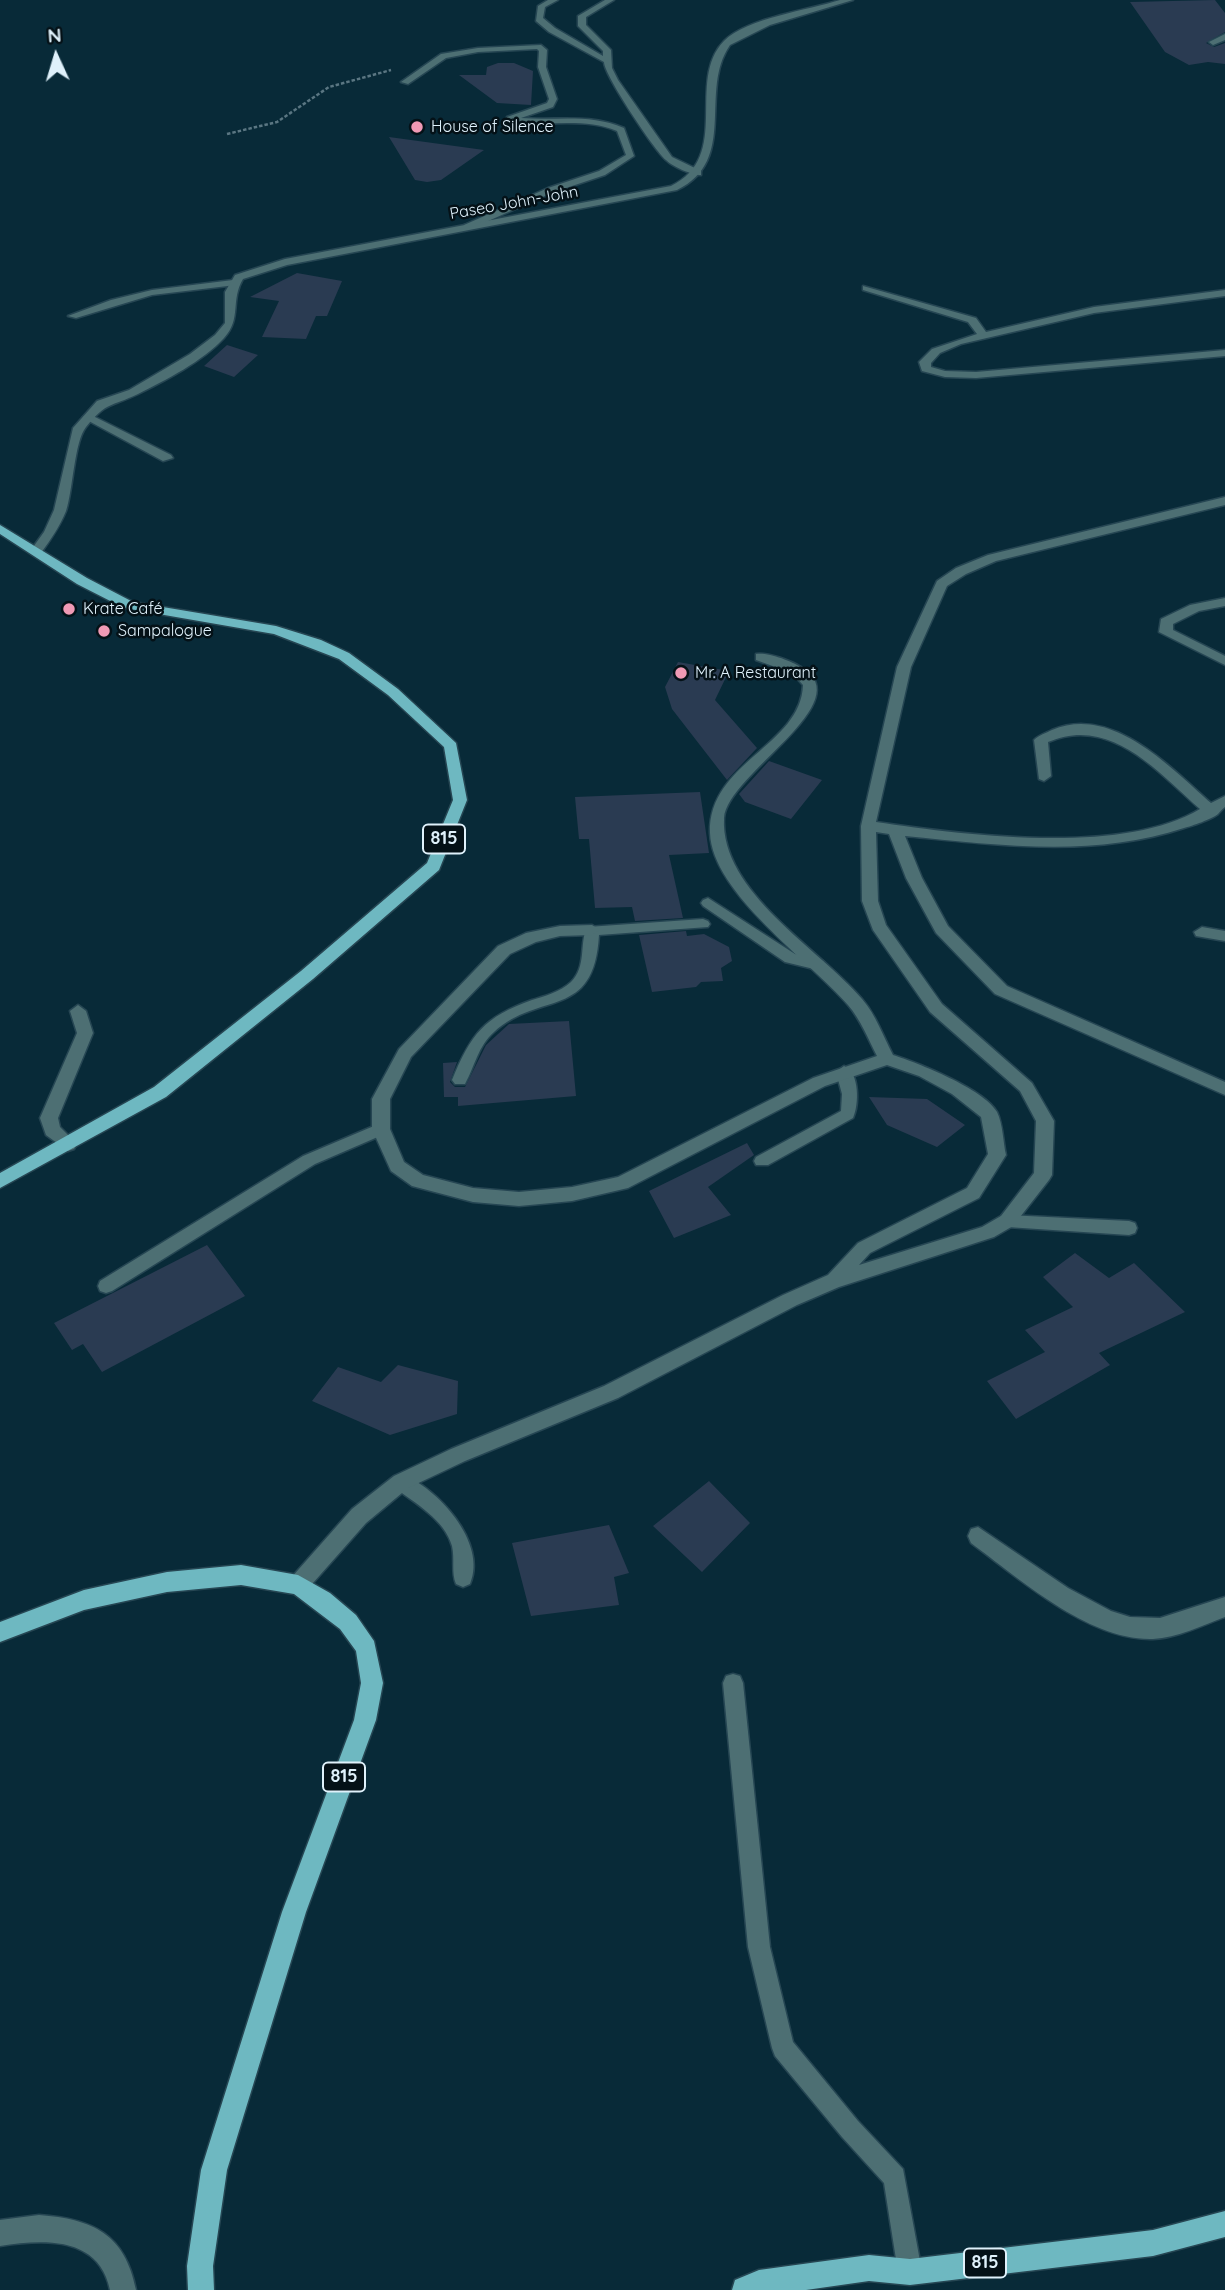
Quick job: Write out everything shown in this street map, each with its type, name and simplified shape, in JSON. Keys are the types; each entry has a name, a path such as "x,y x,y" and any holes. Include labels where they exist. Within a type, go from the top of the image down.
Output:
{"main road":[{"name":"815","path":"0,529 82,581 129,605 276,630 316,643 344,656 393,692 451,746 460,800 434,866 307,975 160,1092 0,1181"},
{"name":"815","path":"0,1632 84,1600 167,1582 241,1575 298,1585 322,1600 348,1622 366,1648 372,1683 365,1720 294,1912 217,2158 200,2266 201,2290"},
{"name":"815","path":"745,2290 760,2283 869,2268 910,2272 1153,2244 1225,2224"}],"street":[{"path":"698,173 709,138 719,51 734,37 849,0"},
{"path":"1213,42 1225,37"},
{"name":"Paseo John-John","path":"233,283 239,277 266,266 657,193 674,188 698,173"},
{"path":"37,550 51,532 60,510 72,443 77,430 93,414 115,409 128,402 133,392 200,352 228,329 233,283"},
{"path":"867,288 972,320 984,336"},
{"path":"1225,293 1094,310 984,336 936,351 928,356 926,369 945,374 975,375 1225,353"},
{"path":"93,414 167,458"},
{"path":"298,1585 359,1516 401,1482 458,1454 611,1392 833,1281 988,1232 1007,1221 1043,1175 1045,1121 1026,1087 936,1008 879,926 870,901 867,826 904,667 942,584 961,571 992,558 1224,502"},
{"path":"1225,602 1195,608 1166,622 1167,632 1173,636 1225,660"},
{"path":"761,657 802,673 810,684 810,696 789,732 737,778 717,817 720,846 741,888 858,1005 887,1059"},
{"path":"1044,776 1041,740 1067,727 1083,728 1131,742 1212,812"},
{"path":"867,826 1011,842 1121,839 1179,827 1212,812 1225,801"},
{"path":"895,830 914,878 942,929 1002,990 1225,1088"},
{"path":"592,930 560,931 532,937 504,950 405,1053 381,1099 380,1129 397,1166 418,1181 441,1189 519,1199 572,1194 622,1183 819,1082 887,1059 925,1072 958,1090 989,1114 997,1155 973,1193 864,1248 833,1281"},
{"path":"1202,932 1225,936"},
{"path":"68,1144 52,1130 49,1118 85,1033 78,1011"},
{"path":"978,1536 1090,1613 1123,1625 1153,1629 1225,1607"},
{"path":"0,2233 17,2229 81,2233 107,2250 123,2276 124,2290"}],"lane":[{"path":"554,0 542,6 539,19 552,30 607,61 614,80 668,159 698,173"},
{"path":"607,61 610,55 607,50 586,31 581,22 582,16 610,0"},
{"path":"405,82 444,56 478,50 538,47 542,50 542,67 554,99 550,104 510,119 590,119 607,122 621,130 630,156 618,167 600,177 555,188 467,228"},
{"path":"73,316 176,286 233,283"},
{"path":"708,903 790,958 818,965"},
{"path":"460,1080 475,1043 497,1022 569,993 586,971 593,951 592,930 703,924"},
{"path":"762,1161 848,1114 850,1094 844,1072"},
{"path":"106,1286 309,1160 380,1129"},
{"path":"1007,1221 1129,1228"},
{"path":"401,1482 439,1510 460,1539 463,1578"},
{"path":"733,1683 759,1947 783,2048 850,2129 895,2177 910,2272"}],"path":[{"path":"227,134 277,122 329,86 393,70"}],"building":[{"path":"1215,0 1225,13 1225,32 1206,43 1214,47 1225,43 1225,64 1208,62 1189,65 1165,52 1130,2"},
{"path":"498,63 514,63 533,71 531,105 497,103 459,75 486,75 487,67"},
{"path":"389,137 484,150 441,180 427,182 415,180"},
{"path":"297,273 342,281 327,316 316,316 306,339 262,337 279,301 250,297"},
{"path":"227,345 258,355 234,377 204,366"},
{"path":"678,662 729,671 715,700 757,748 727,780 672,709 665,687"},
{"path":"769,761 822,780 791,819 745,802 739,794"},
{"path":"700,792 709,853 669,855 683,918 635,921 632,907 595,908 589,839 579,839 575,797"},
{"path":"686,931 687,936 704,934 729,947 732,961 721,968 723,981 701,982 696,987 652,992 639,935"},
{"path":"569,1021 576,1096 458,1106 458,1097 444,1097 443,1063 457,1062 450,1082 455,1087 465,1087 486,1045 509,1024"},
{"path":"869,1097 927,1099 965,1125 937,1147 887,1125"},
{"path":"747,1143 754,1155 708,1187 731,1215 674,1238 649,1191"},
{"path":"207,1245 245,1296 102,1372 83,1344 72,1350 54,1323"},
{"path":"1075,1253 1109,1278 1134,1263 1185,1312 1099,1353 1110,1365 1016,1419 987,1381 1045,1352 1025,1330 1073,1307 1043,1277"},
{"path":"398,1365 458,1381 457,1414 390,1435 312,1401 338,1367 381,1382"},
{"path":"709,1481 750,1523 702,1572 653,1526"},
{"path":"609,1525 629,1573 614,1577 619,1605 531,1616 512,1543"}],"place":[{"name":"House of Silence","path":"417,127"},
{"name":"Krate Café","path":"69,609"},
{"name":"Sampalogue","path":"104,631"},
{"name":"Mr. A Restaurant","path":"681,673"}]}
